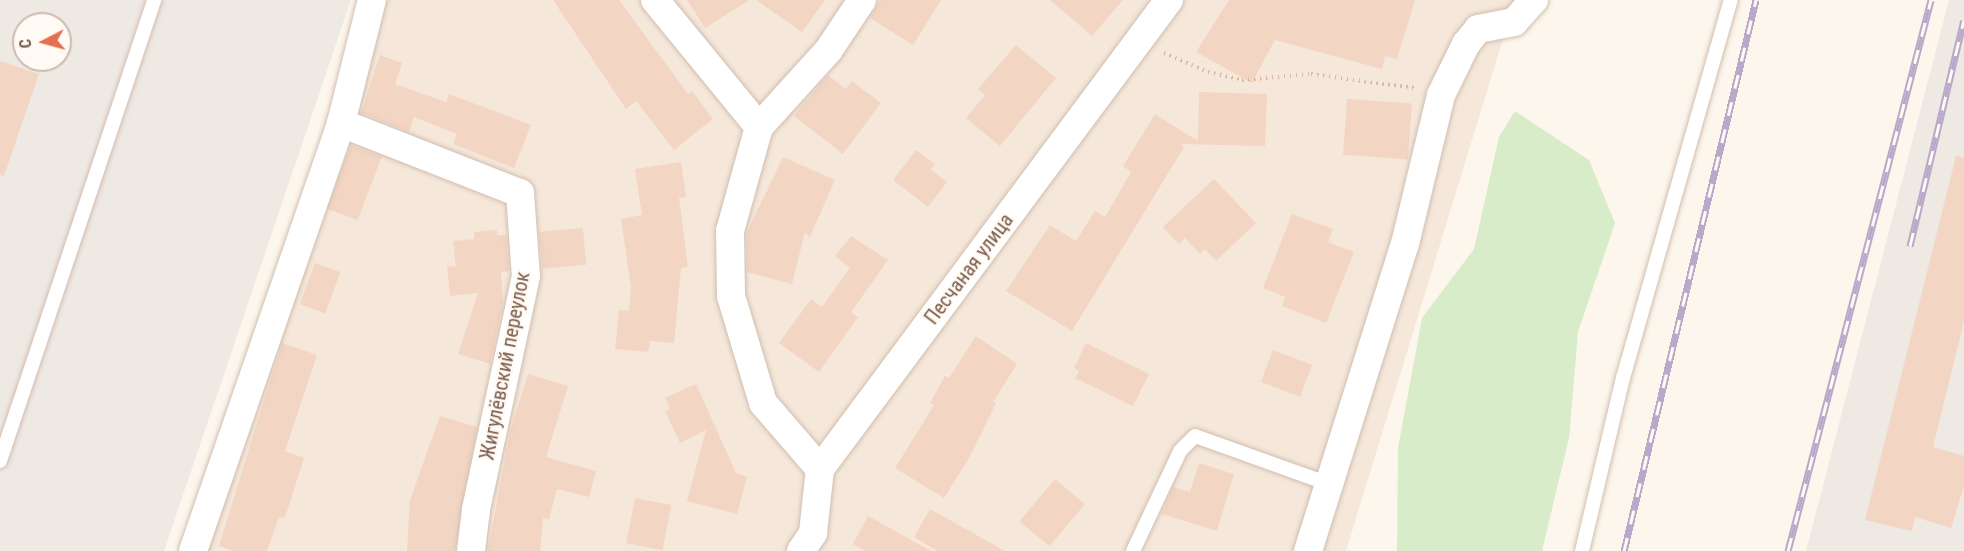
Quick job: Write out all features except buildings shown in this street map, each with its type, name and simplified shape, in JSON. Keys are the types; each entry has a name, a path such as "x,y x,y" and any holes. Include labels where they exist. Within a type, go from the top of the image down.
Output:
{"street":[{"path":"193,551 341,123 372,0"},
{"path":"655,0 759,127"},
{"path":"801,551 813,533 820,469 763,404 731,296 730,231 759,127 828,51 862,0"},
{"name":"Песчаная улица","path":"820,469 1169,0"},
{"path":"1308,551 1405,244 1441,95 1466,44 1478,29 1514,22 1534,0"},
{"name":"Жигулёвский переулок","path":"341,123 519,193 526,276 476,510 471,551"}],"lane":[{"path":"0,461 154,0"},
{"path":"1582,551 1623,378 1731,0"},
{"path":"1133,551 1179,451 1195,436 1329,484"}],"path":[{"path":"1137,42 1208,72 1242,80 1311,74 1408,86 1441,95"}],"shaded area":[{"path":"0,0 351,0 164,551 0,551"},
{"path":"375,0 1515,0 1346,551 201,551"},
{"path":"1949,0 1964,0 1964,551 1806,551"}],"green space":[{"path":"1515,111 1589,160 1615,223 1578,332 1569,438 1542,551 1397,551 1398,448 1422,318 1474,249 1499,137"}],"railway":[{"path":"1624,551 1756,0"},
{"path":"1788,551 1931,0"},
{"path":"1910,246 1964,20"}]}
